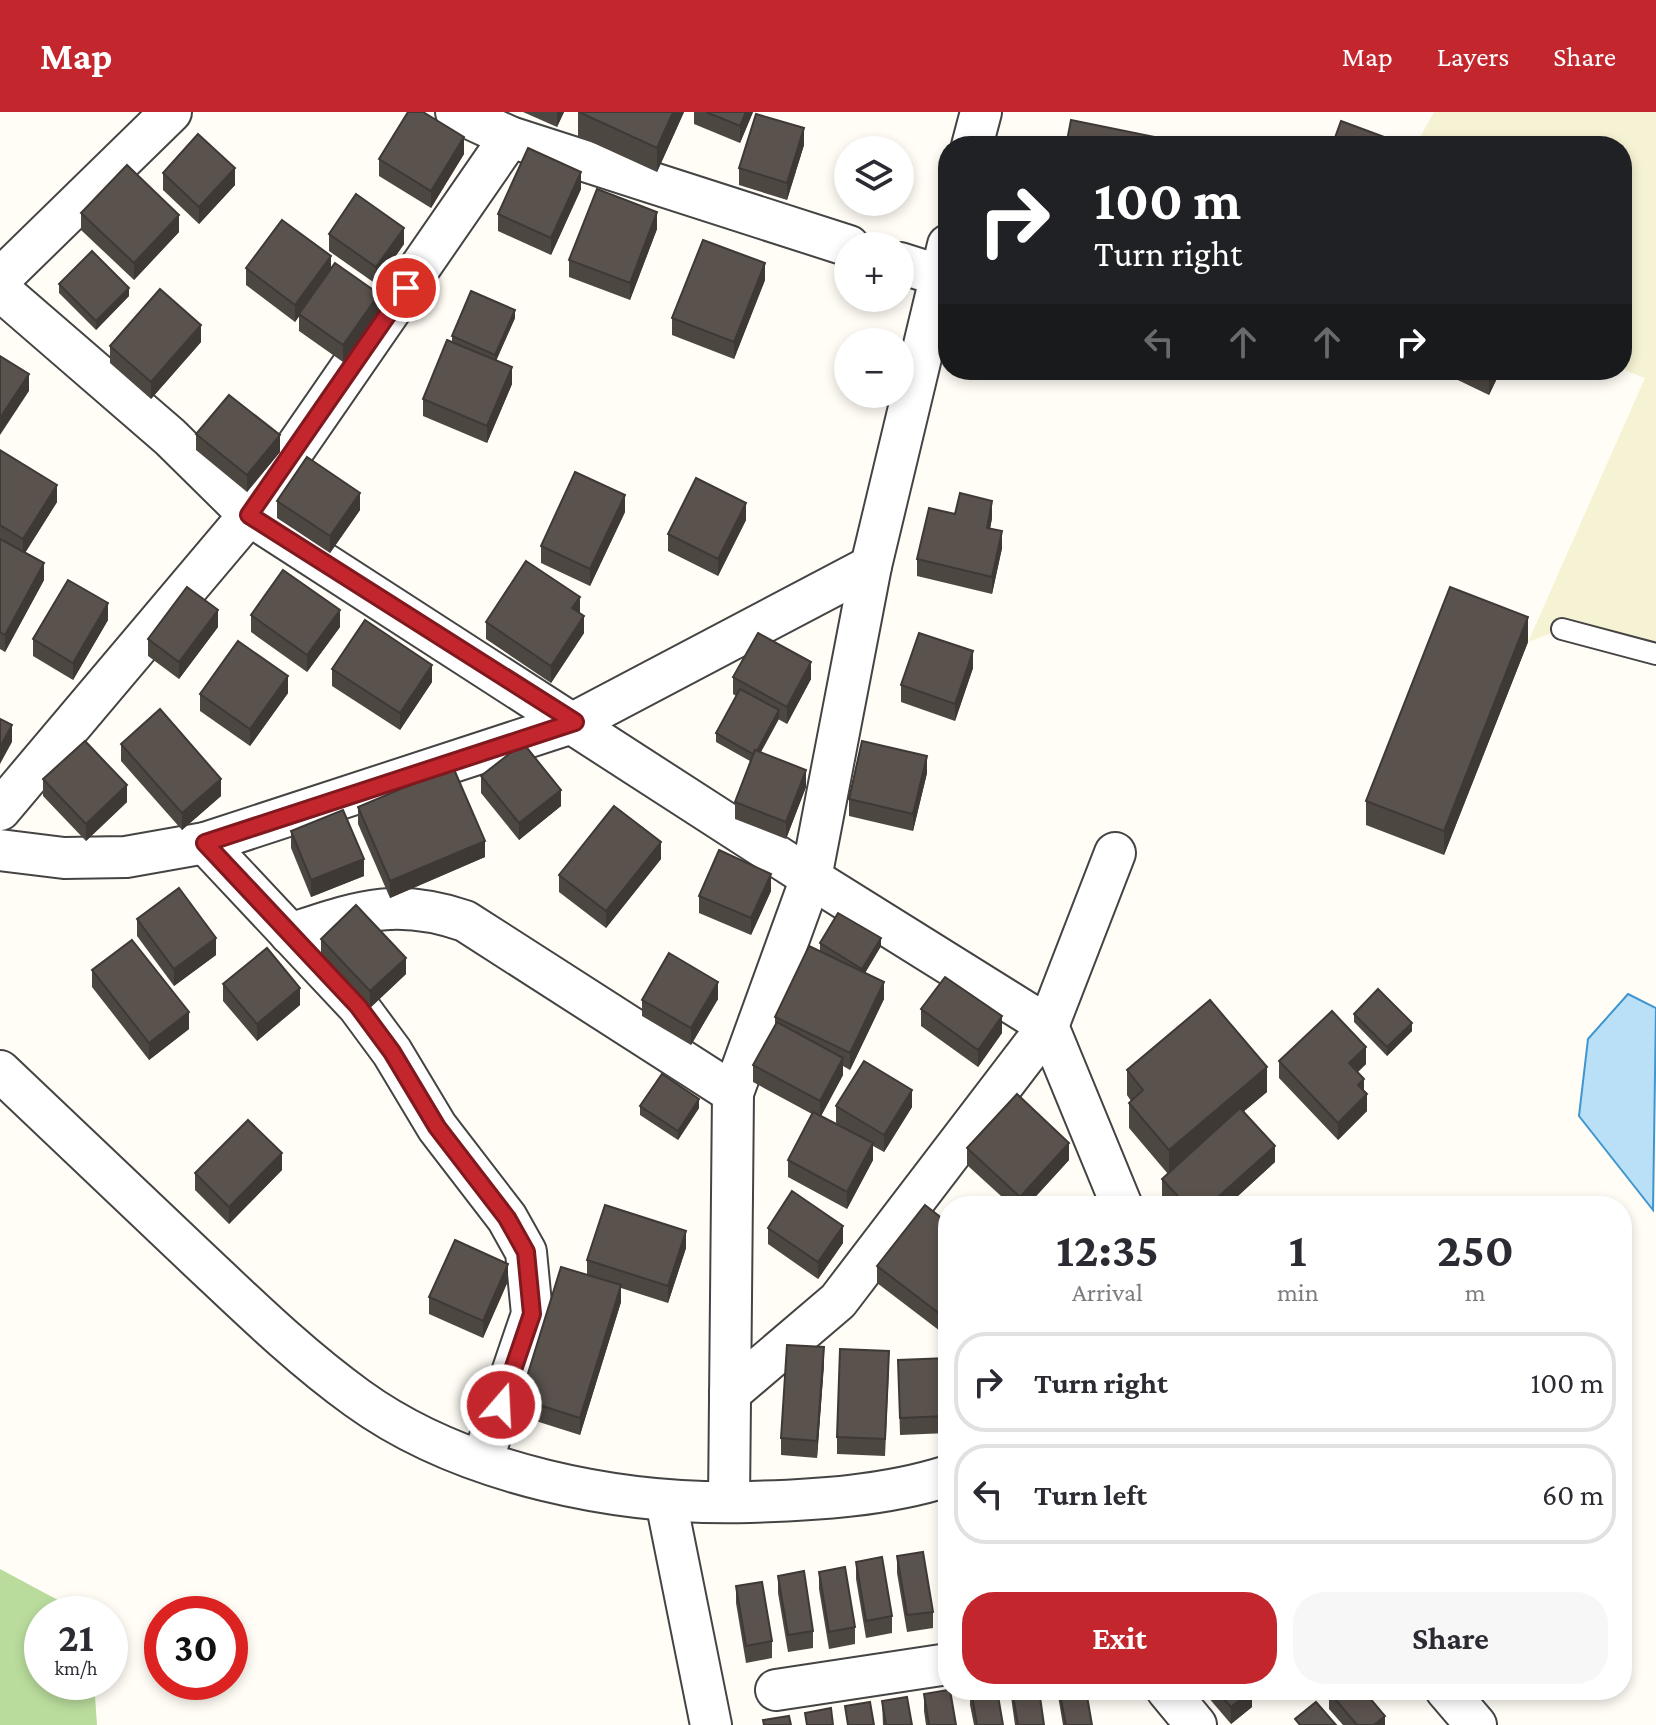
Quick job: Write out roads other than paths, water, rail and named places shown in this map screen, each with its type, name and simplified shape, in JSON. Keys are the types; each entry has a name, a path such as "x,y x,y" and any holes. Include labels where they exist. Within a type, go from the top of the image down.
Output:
{"street":[{"path":"0,279 171,112"},
{"path":"456,112 510,137 834,241"},
{"path":"975,136 981,112"},
{"path":"0,810 249,515 510,137"},
{"path":"914,262 938,261"},
{"path":"729,1502 733,1093 811,878 871,566 938,286"},
{"path":"0,290 170,437 249,515 575,722 811,878 1048,1026 1118,1196"},
{"path":"0,850 64,858 126,857 205,843 575,722 871,566"},
{"path":"205,843 358,1006 392,1052 437,1127 507,1218 526,1252 532,1314 482,1461"},
{"path":"730,1393 838,1301 1048,1026 1115,853"},
{"path":"290,934 390,906 428,908 465,921 733,1093"},
{"path":"0,1071 270,1327 359,1400 430,1440 482,1461 607,1493 666,1501 729,1502 870,1493 938,1478"},
{"path":"666,1501 711,1725"},
{"path":"776,1690 938,1666"},
{"path":"1175,1700 1196,1725"},
{"path":"1455,1700 1476,1725"}],"lane":[{"path":"1562,629 1656,654"}],"water":[{"path":"1628,994 1656,1008 1653,1210 1579,1116 1588,1039"}]}
